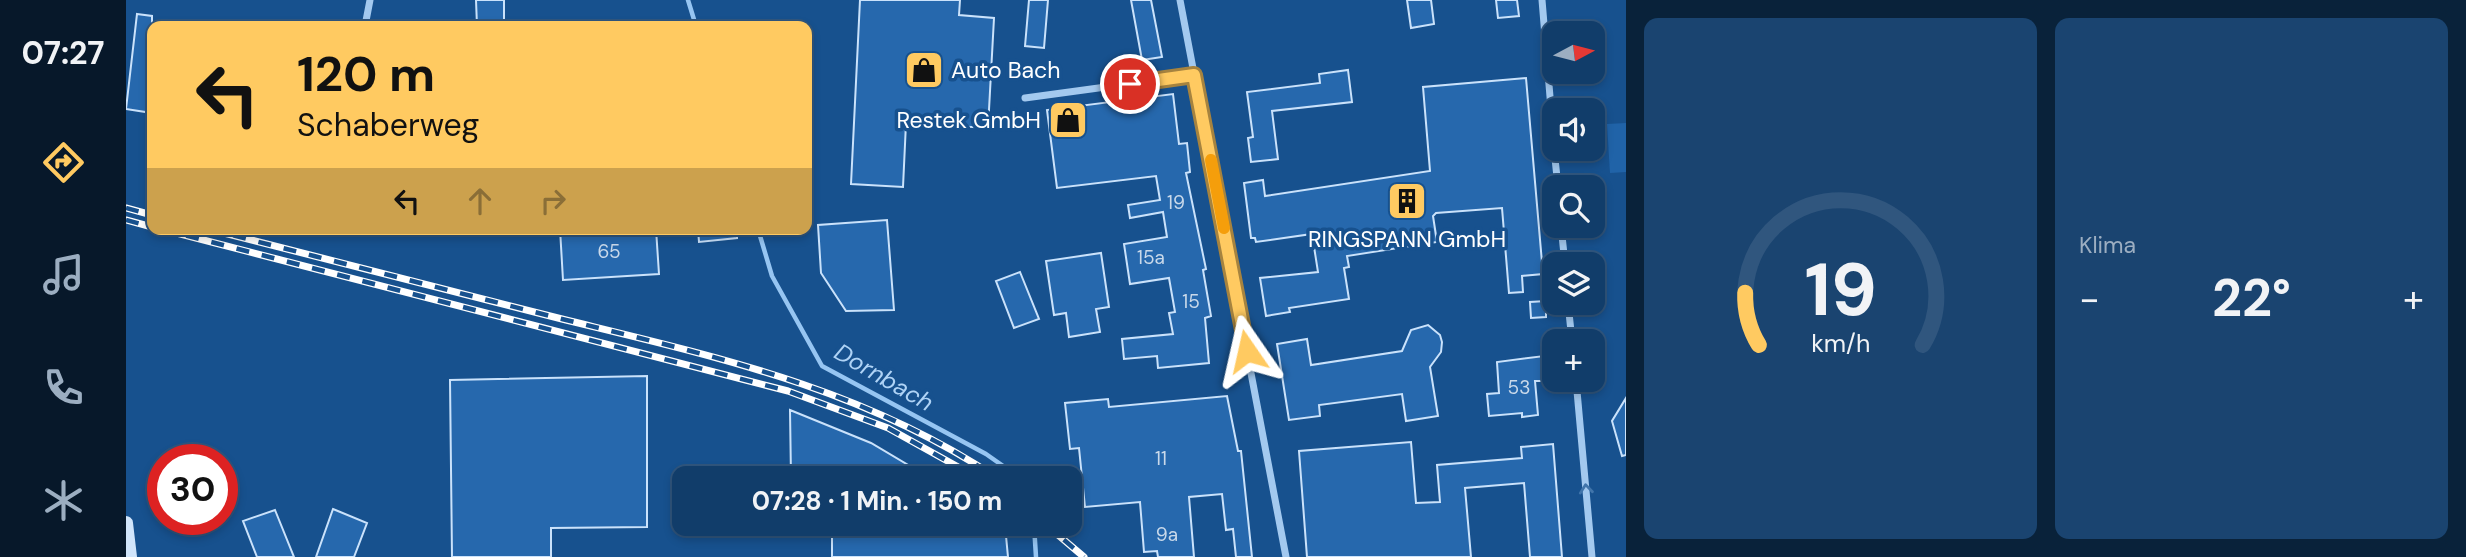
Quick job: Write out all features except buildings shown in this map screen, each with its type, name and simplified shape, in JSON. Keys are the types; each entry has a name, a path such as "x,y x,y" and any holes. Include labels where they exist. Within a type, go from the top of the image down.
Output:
{"main road":[{"path":"126,523 130,557"}],"street":[{"path":"366,21 370,0"},
{"path":"1180,0 1286,557"},
{"path":"1542,0 1550,98"},
{"path":"1025,98 1194,75"},
{"path":"1577,392 1592,557"}],"shaded area":[{"path":"1626,123 1626,172 1610,173 1607,124"}],"waterway":[{"name":"Dornbach","path":"688,0 694,21"},
{"name":"Dornbach","path":"760,235 772,276 822,366 986,454 1003,466"},
{"name":"Dornbach","path":"1035,536 1036,557"}],"railway":[{"path":"126,208 147,214"},
{"path":"126,220 147,226"},
{"path":"184,235 788,391 888,428 956,466"},
{"path":"232,235 676,347 787,379 894,421 977,466"},
{"path":"1059,536 1084,557"}],"slow traffic":[{"path":"1211,160 1224,228"}],"place":[{"name":"Auto Bach","path":"924,70"},
{"name":"Restek GmbH","path":"1068,120"},
{"name":"RINGSPANN GmbH","path":"1407,201"}],"route":[{"path":"1130,84 1194,75 1247,351"}]}
